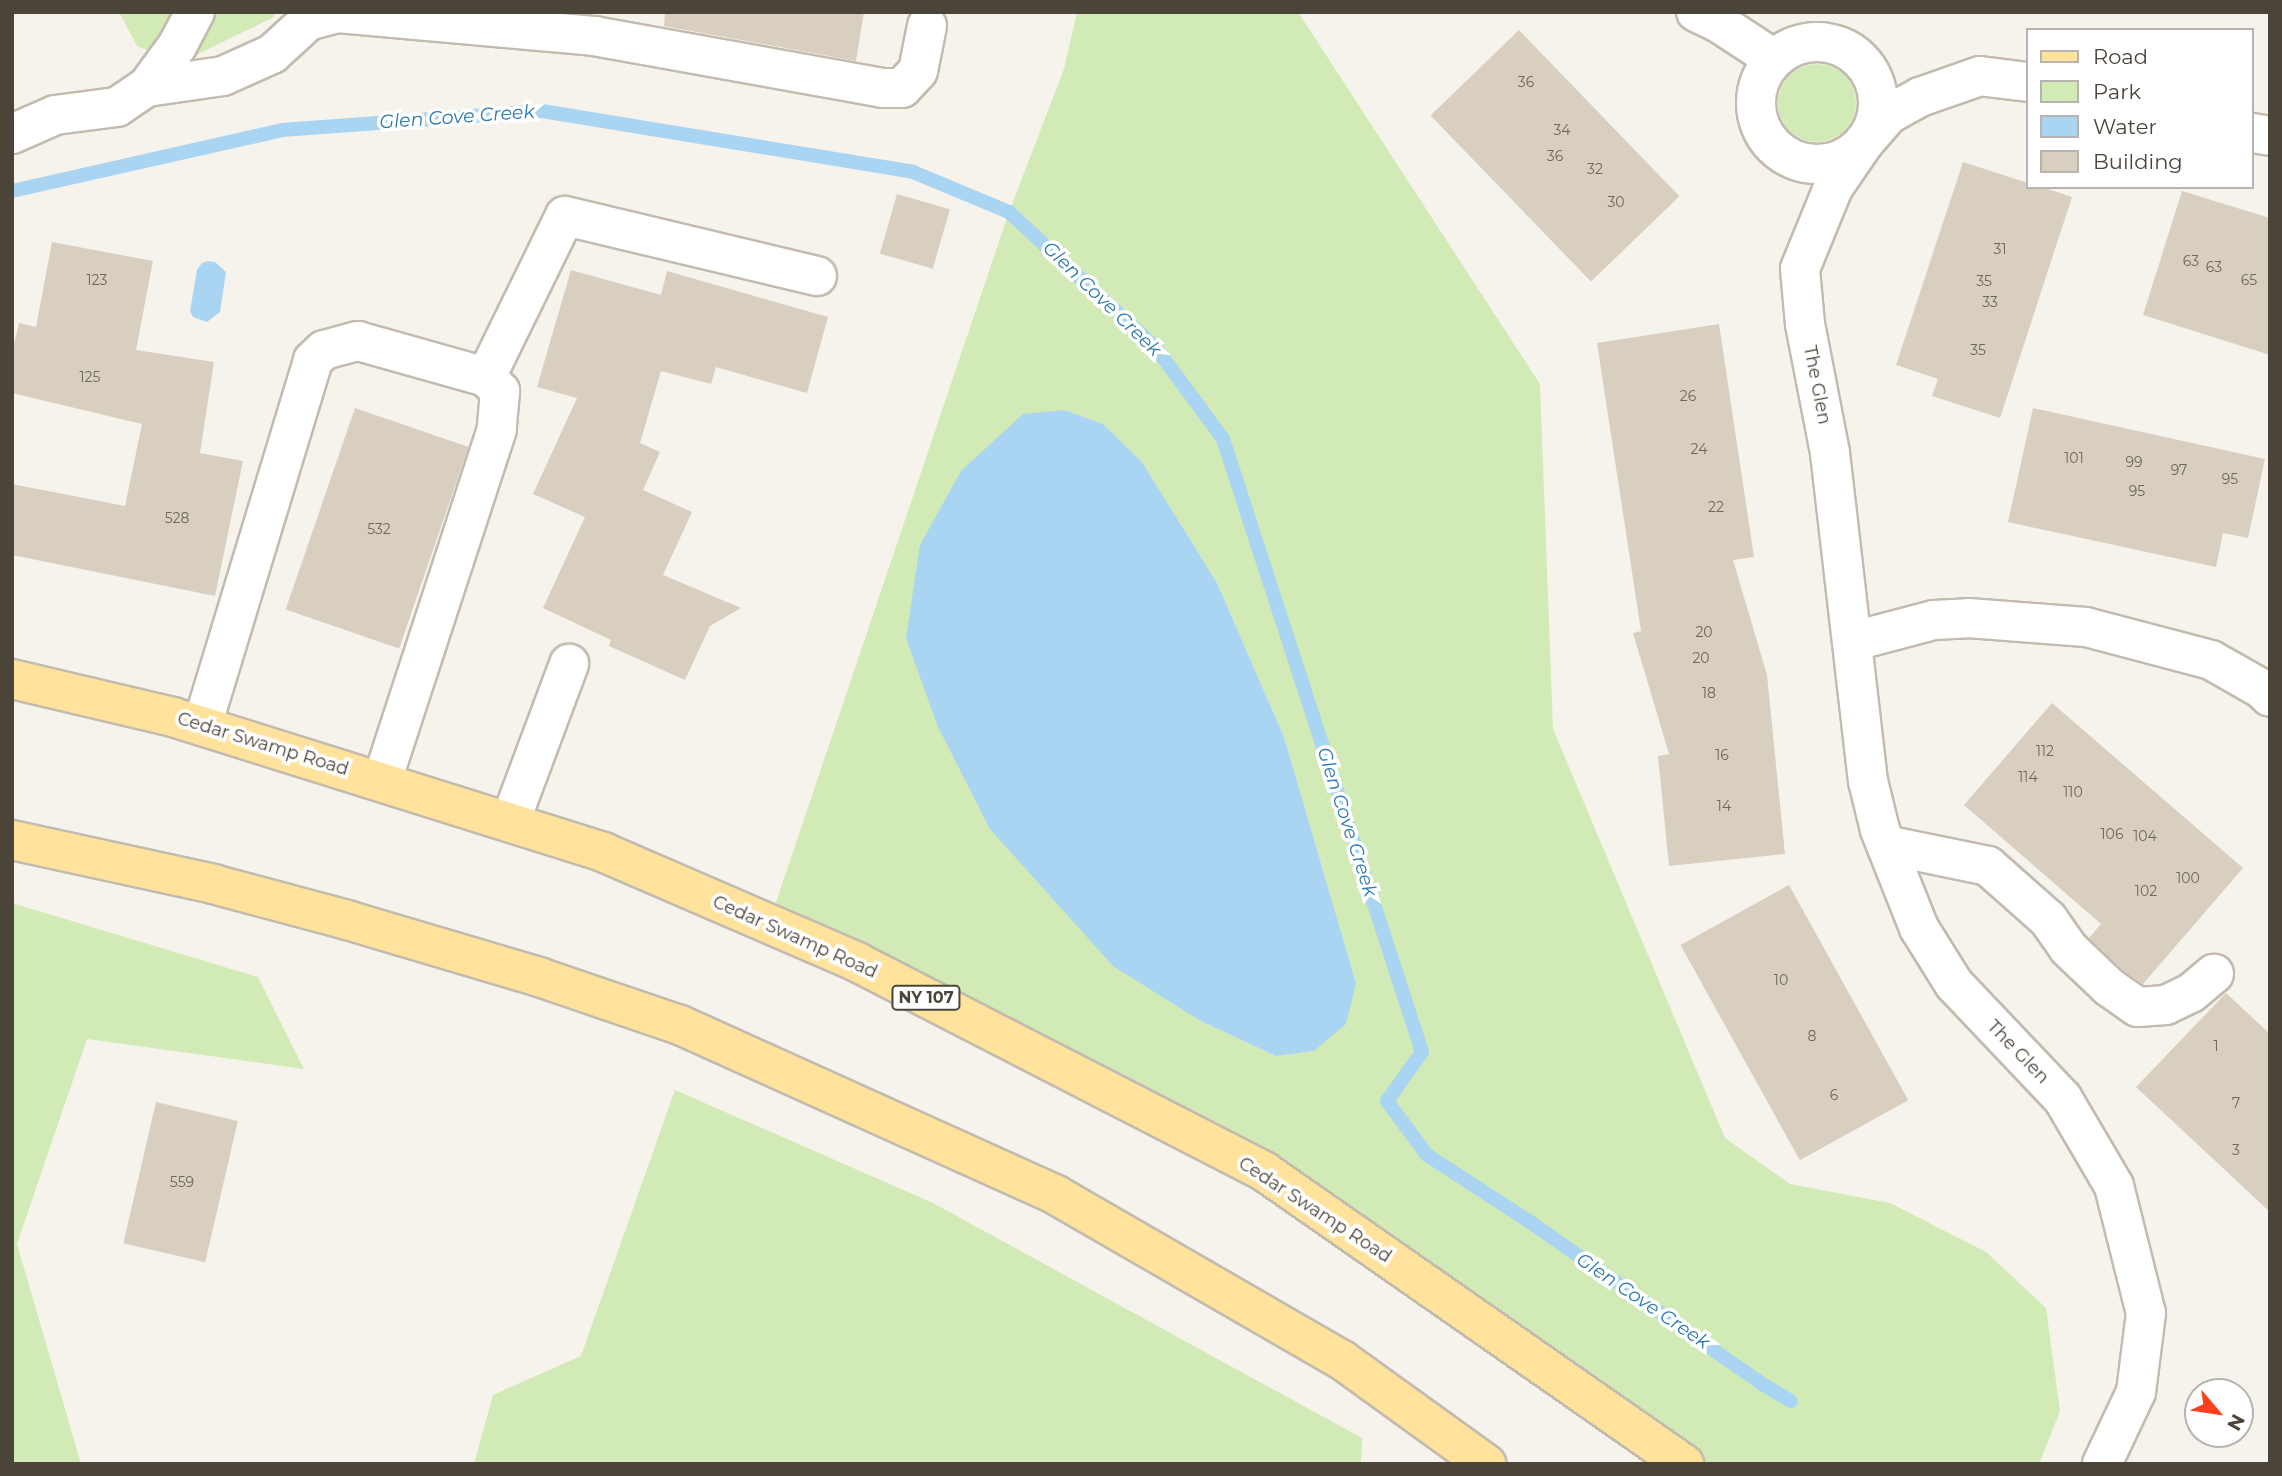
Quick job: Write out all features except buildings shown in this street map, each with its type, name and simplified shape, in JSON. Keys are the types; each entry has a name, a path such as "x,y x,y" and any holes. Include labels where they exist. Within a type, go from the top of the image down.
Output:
{"main road":[{"name":"Cedar Swamp Road","path":"12,679 202,726 603,852 857,962 1265,1172 1684,1464"},
{"path":"12,840 213,884 347,920 539,978 680,1026 1056,1195 1342,1360 1486,1464"}],"street":[{"path":"12,134 55,115 117,107 147,87 177,46 195,12"},
{"path":"1696,12 1719,23 1774,59"},
{"path":"147,87 223,76 272,54 308,21 337,13 594,36 882,88 902,88 918,71 927,26"},
{"name":"The Glen","path":"2026,82 1980,76 1920,97 1888,115 1863,144 1848,156 1819,163 1791,159 1774,148 1763,132 1756,103 1762,75 1774,59 1791,47 1822,42 1852,52 1866,66 1876,85 1878,105 1874,126 1863,144 1833,188 1800,269 1805,324 1830,453 1854,641 1868,780 1886,845 1919,928 1954,984 2063,1099 2114,1186 2147,1313 2136,1392 2102,1464"},
{"path":"486,377 565,216 817,276"},
{"path":"202,726 313,360 324,349 358,341 486,377 500,391 497,429 382,781"},
{"path":"1854,641 1934,620 1968,618 2086,627 2211,660 2262,689 2270,697"},
{"path":"510,822 569,664"},
{"path":"1886,845 1988,866 2048,919 2068,948 2109,987 2138,1007 2166,1005 2191,993 2214,974"}],"green space":[{"path":"119,12 275,12 274,17 180,63 137,46"},
{"path":"1077,12 1298,12 1540,384 1553,729 1725,1138 1790,1184 1890,1203 1986,1252 2046,1308 2060,1411 2039,1464 1684,1464 1265,1172 772,914 1009,212 1064,69","holes":["1064,410 1103,424 1142,462 1217,583 1284,737 1356,983 1314,1051 1276,1056 1199,1020"]},
{"path":"1817,64 1832,67 1845,75 1853,88 1856,103 1853,118 1845,131 1832,139 1817,142 1802,139 1789,131 1781,118 1778,103 1781,88 1789,75 1802,67"},
{"path":"12,903 258,977 304,1069 87,1039 17,1244 81,1464 12,1464"},
{"path":"675,1090 933,1203 1362,1438 1361,1464 474,1464 493,1395 581,1356"}],"water":[{"path":"215,262 226,272 220,312 207,322 193,317 190,311 197,270 202,263"},
{"path":"1064,410 1103,424 1142,462 1217,583 1284,737 1356,983 1346,1024 1314,1051 1276,1056 1199,1020 1113,966 990,829 938,727 906,638 920,545 961,471 1023,414"}],"waterway":[{"name":"Glen Cove Creek","path":"12,191 282,130 542,111 913,172 1009,212 1156,348 1223,439 1422,1052 1387,1101 1427,1155 1530,1222 1759,1382 1791,1401"}]}
